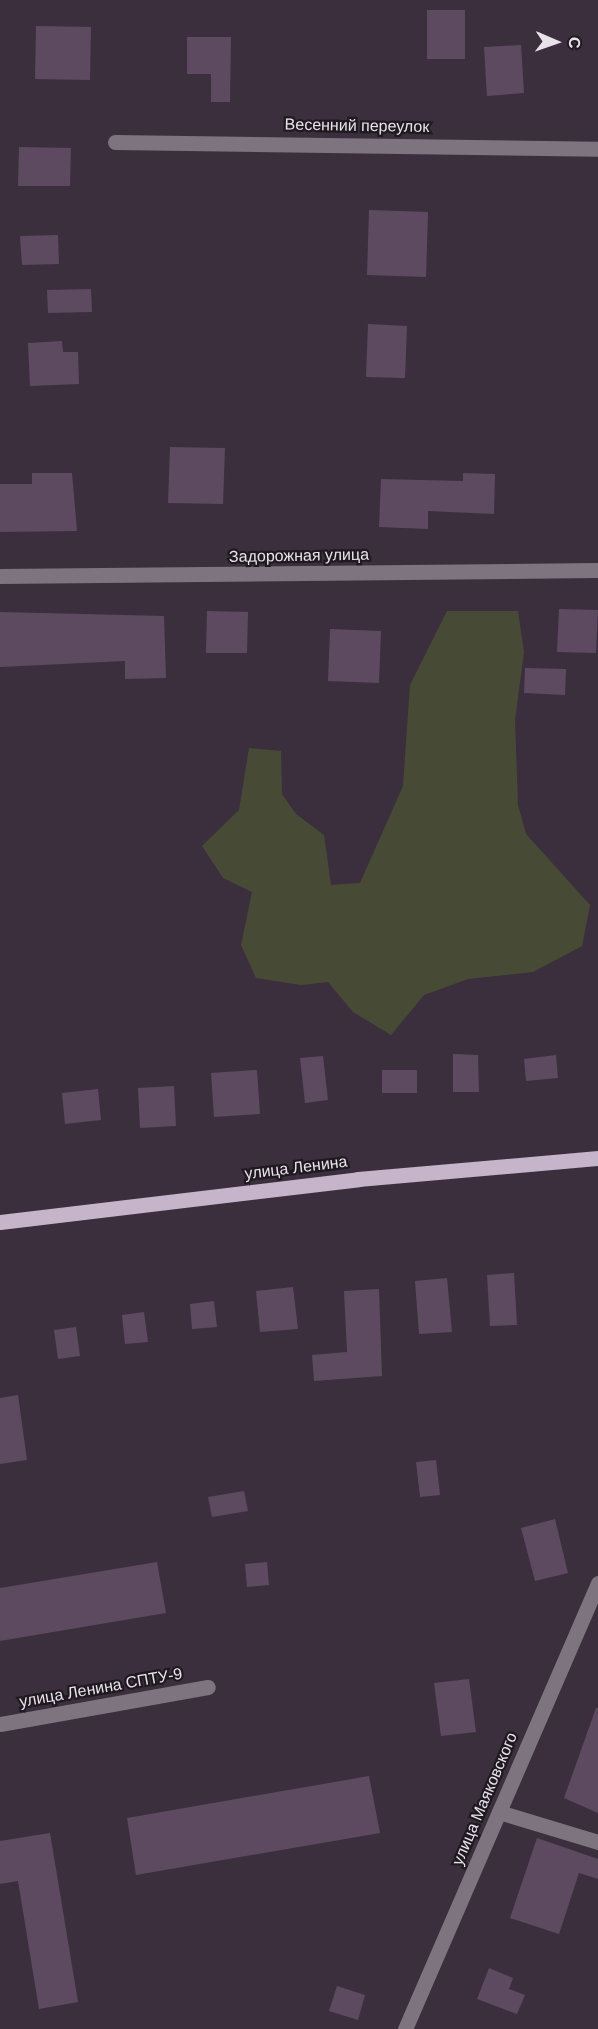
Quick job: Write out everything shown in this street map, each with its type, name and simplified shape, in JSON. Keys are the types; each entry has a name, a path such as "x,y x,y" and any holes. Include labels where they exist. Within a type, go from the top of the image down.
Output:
{"main road":[{"name":"улица Ленина","path":"0,1222 358,1179 598,1158"}],"street":[{"name":"Весенний переулок","path":"115,142 598,149"},
{"name":"Задорожная улица","path":"0,576 598,570"},
{"name":"улица Маяковского","path":"405,2029 598,1583"},
{"name":"улица Ленина СПТУ-9","path":"0,1724 208,1687"},
{"path":"499,1812 598,1842"}],"green space":[{"path":"447,611 518,611 524,652 515,720 518,805 526,834 590,905 582,946 533,972 468,979 424,995 391,1035 353,1012 328,982 301,985 256,978 241,945 252,892 223,878 202,846 239,810 249,748 281,751 282,794 296,814 324,835 331,885 360,883 403,786 410,685"}],"building":[{"path":"427,10 465,10 465,59 427,59"},
{"path":"36,26 91,27 90,80 35,79"},
{"path":"187,37 231,37 230,102 211,102 211,74 187,74"},
{"path":"521,45 524,93 487,96 484,47"},
{"path":"19,147 71,148 70,186 18,186"},
{"path":"369,210 428,212 426,277 367,275"},
{"path":"58,235 59,264 22,265 20,236"},
{"path":"91,289 92,312 48,313 47,290"},
{"path":"368,324 407,326 405,378 366,377"},
{"path":"62,341 63,352 78,352 79,384 30,386 28,343"},
{"path":"170,447 225,448 223,504 168,503"},
{"path":"32,473 72,473 77,531 0,532 0,484 32,484"},
{"path":"463,473 495,474 494,514 428,511 428,529 379,527 381,479 463,481"},
{"path":"559,609 598,610 596,653 557,652"},
{"path":"207,611 248,612 247,653 206,653"},
{"path":"0,612 164,616 166,678 125,679 125,661 0,667"},
{"path":"330,629 381,631 379,683 328,681"},
{"path":"525,668 566,669 565,695 524,693"},
{"path":"453,1054 478,1055 479,1092 453,1092"},
{"path":"556,1055 558,1078 526,1081 524,1059"},
{"path":"323,1056 328,1100 305,1103 300,1058"},
{"path":"257,1070 260,1114 214,1117 211,1073"},
{"path":"382,1070 417,1070 417,1093 382,1093"},
{"path":"174,1086 176,1126 140,1128 138,1088"},
{"path":"98,1089 101,1120 65,1124 62,1093"},
{"path":"514,1273 517,1325 490,1326 487,1275"},
{"path":"447,1278 452,1332 419,1334 415,1281"},
{"path":"293,1287 298,1329 260,1332 256,1291"},
{"path":"379,1289 382,1376 314,1381 312,1355 347,1352 344,1291"},
{"path":"214,1301 217,1327 192,1329 190,1304"},
{"path":"144,1312 148,1342 125,1344 122,1315"},
{"path":"76,1327 80,1356 58,1359 54,1330"},
{"path":"18,1395 27,1460 0,1464 0,1398"},
{"path":"436,1460 440,1495 420,1497 416,1462"},
{"path":"244,1491 248,1511 212,1517 208,1497"},
{"path":"555,1519 568,1573 535,1581 521,1528"},
{"path":"157,1562 166,1613 0,1641 0,1588"},
{"path":"267,1562 269,1585 247,1587 245,1564"},
{"path":"469,1679 476,1732 441,1736 434,1683"},
{"path":"596,1708 598,1708 598,1813 564,1798"},
{"path":"369,1776 380,1833 136,1875 127,1818"},
{"path":"50,1833 78,2002 39,2009 18,1881 0,1884 0,1841"},
{"path":"537,1838 598,1859 598,1879 579,1873 559,1934 510,1918"},
{"path":"489,1968 513,1978 509,1989 525,1995 517,2014 477,1999"},
{"path":"337,1986 365,1995 358,2020 329,2011"}]}
